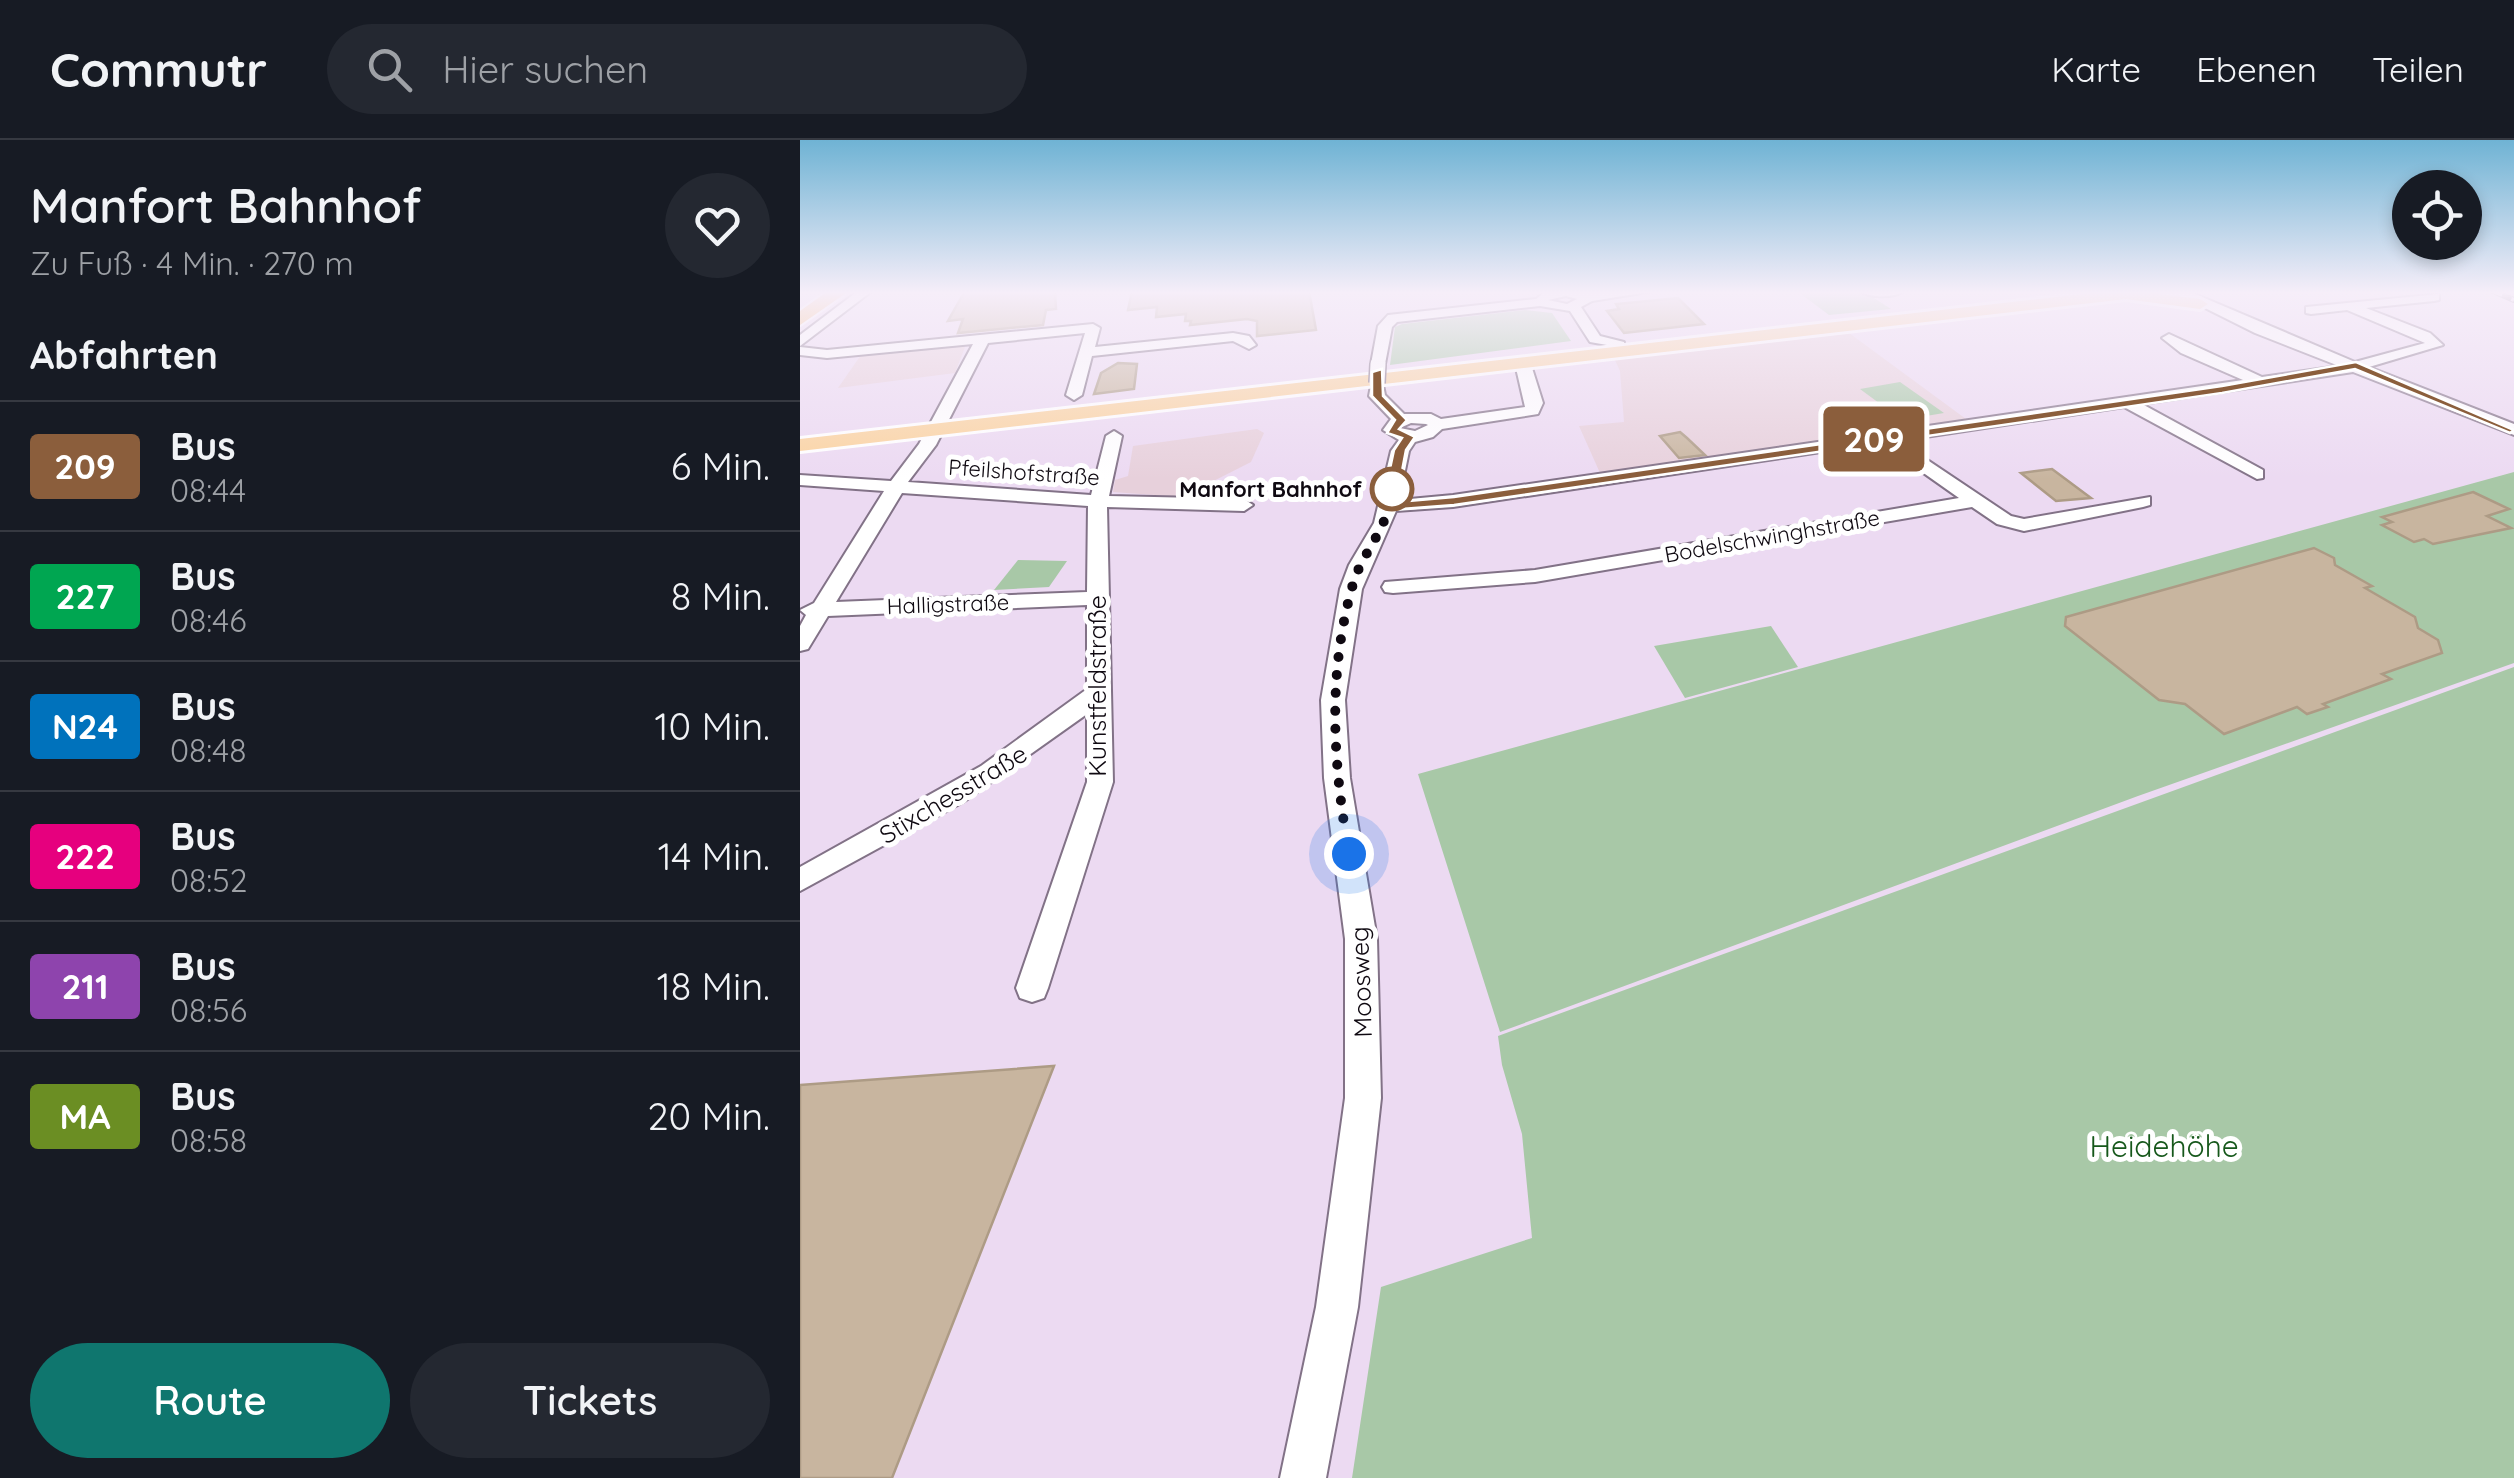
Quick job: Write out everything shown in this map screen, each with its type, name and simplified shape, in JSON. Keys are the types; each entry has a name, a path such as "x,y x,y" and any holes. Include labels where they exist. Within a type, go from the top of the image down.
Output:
{"main road":[{"path":"800,445 1544,353"},
{"path":"800,436 936,426 1582,353"}],"street":[{"path":"800,644 812,610 896,485 909,474 977,353"},
{"path":"1074,394 1087,353"},
{"path":"1380,353 1377,396 1405,428 1429,433 1437,425 1532,411 1535,403 1524,368"},
{"path":"2194,353 2261,383"},
{"path":"2330,353 2514,430"},
{"path":"1388,506 1454,501 2261,383 2402,353"},
{"path":"1497,364 1524,368 1540,358"},
{"path":"2126,402 2257,474"},
{"name":"Moosweg","path":"1304,1478 1338,1307 1363,1098 1361,939 1337,778 1333,700 1351,590 1358,565 1384,523 1405,428"},
{"name":"Kunstfeldstraße","path":"1032,988 1100,782 1096,694 1097,501 1114,436"},
{"path":"1883,437 2004,520 2024,526 2143,500"},
{"name":"Pfeilshofstraße","path":"800,480 1097,501 1244,504"},
{"name":"Bodelschwinghstraße","path":"1393,584 1535,576 1975,501"},
{"name":"Halligstraße","path":"812,610 1096,598"},
{"name":"Stixchesstraße","path":"800,880 953,799 1031,748 1096,694"}],"shaded area":[{"path":"963,353 955,373 838,388 861,355"},
{"path":"1877,353 1966,419 1600,473 1579,426 1624,422 1620,371 1613,356"},
{"path":"1257,429 1264,433 1251,462 1182,497 1113,492 1115,480 1128,476 1133,446"}],"green space":[{"path":"1392,353 1477,353 1390,365"},
{"path":"1900,382 1944,413 1902,420 1860,389"},
{"path":"2514,472 2514,663 2138,796 1500,1032 1418,774"},
{"path":"1018,560 1067,561 1049,587 994,590"},
{"path":"1771,626 1798,667 1685,698 1654,646"},
{"name":"Heidehöhe","path":"2514,667 2514,1478 1352,1478 1381,1287 1532,1238 1522,1134 1502,1065 1498,1036"}],"building":[{"path":"1118,363 1137,364 1134,389 1094,394 1101,373"},
{"path":"1680,432 1705,455 1679,458 1660,436"},
{"path":"2052,469 2091,498 2056,501 2021,473"},
{"path":"2473,492 2509,509 2487,516 2511,528 2433,544 2424,539 2414,542 2382,525 2392,522 2382,517"},
{"path":"2314,548 2372,586 2365,588 2415,617 2418,628 2438,640 2442,653 2382,674 2391,679 2323,704 2328,707 2307,714 2297,707 2224,734 2185,704 2159,700 2065,626 2066,617"},
{"path":"1054,1066 892,1478 800,1478 800,1085"}],"bus line":[{"name":"209","path":"1378,372 1377,396 1401,420 1391,430 1409,437 1400,450 1388,506 1454,501 2222,390 2356,365 2514,430"}],"place":[{"name":"Manfort Bahnhof","path":"1392,489"}],"route":[{"path":"1349,854 1332,733 1333,700 1351,590 1358,565 1384,523 1394,476 1392,489"}]}
